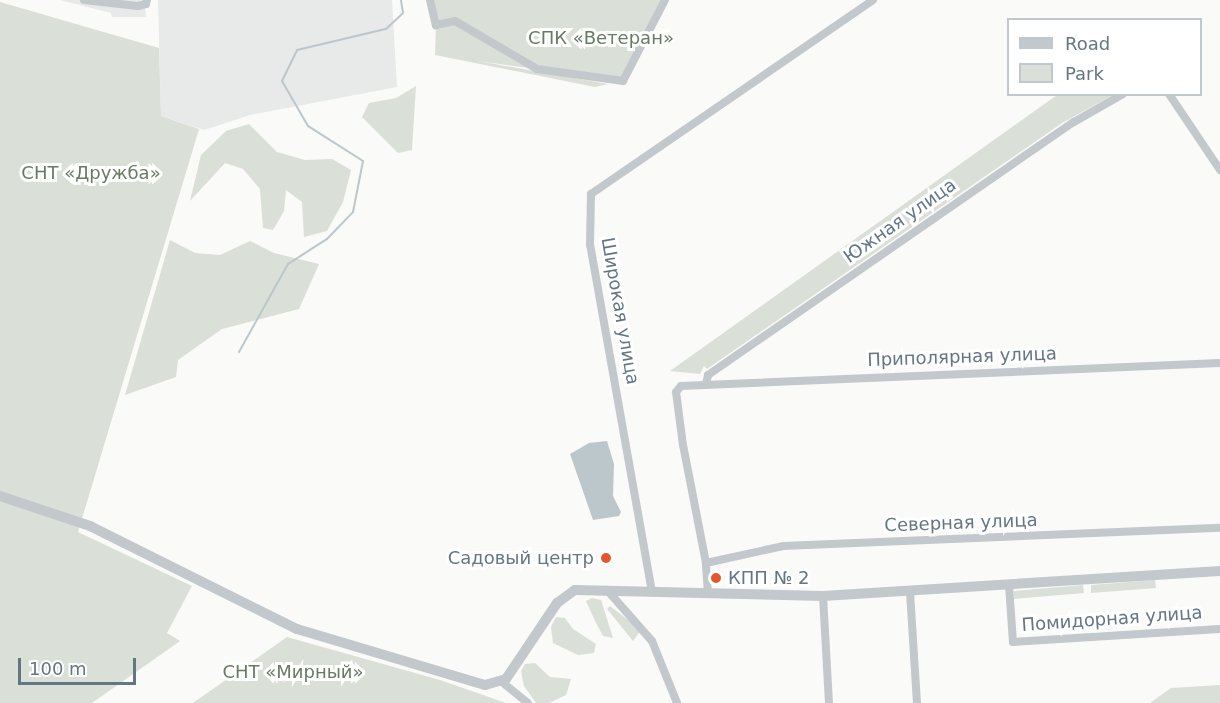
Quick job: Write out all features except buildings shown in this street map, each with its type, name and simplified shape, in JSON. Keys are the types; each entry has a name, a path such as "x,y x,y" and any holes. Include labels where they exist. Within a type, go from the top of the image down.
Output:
{"street":[{"path":"84,0 138,6 146,4 147,0"},
{"path":"430,0 436,25 455,21 537,69 623,81 665,0"},
{"name":"Широкая улица","path":"652,592 590,245 591,194 873,0"},
{"name":"Южная улица","path":"706,384 708,375 718,368 1074,122 1120,96"},
{"path":"1170,96 1220,170"},
{"name":"Приполярная улица","path":"708,594 706,563 676,392 681,386 1220,363"},
{"path":"0,496 90,526 305,632 475,682 502,682 528,703"},
{"name":"Северная улица","path":"706,563 783,546 1220,528"},
{"path":"502,682 563,597 575,590 823,600 910,596 1009,585 1220,571"},
{"name":"Помидорная улица","path":"1009,585 1013,642 1220,629"},
{"path":"607,590 652,640 677,703"},
{"path":"910,596 917,703"},
{"path":"823,600 829,703"}],"shaded area":[{"path":"60,0 144,0 146,17 112,17 111,13"},
{"path":"158,0 392,0 397,87 250,115 204,130 161,116"},
{"path":"607,441 614,464 613,496 621,512 619,516 593,520 570,454 589,443"}],"green space":[{"name":"СПК «Ветеран»","path":"430,0 665,0 623,81 478,61 608,84 595,87 435,55 436,25"},
{"name":"СНТ «Дружба»","path":"0,2 159,48 161,116 199,129 78,532 192,586 167,633 180,641 92,703 0,703"},
{"path":"416,86 412,150 398,153 362,117 369,103 396,98"},
{"path":"1056,96 1111,96 1062,123 707,369 704,366 700,374 670,371"},
{"path":"249,124 277,152 305,160 332,159 351,170 343,202 327,231 304,237 302,202 286,190 284,211 273,230 263,228 260,189 243,169 225,163 190,201 201,155 226,131"},
{"path":"170,240 195,253 220,255 250,241 274,253 319,264 299,309 222,329 178,360 176,377 125,395"},
{"path":"1155,580 1156,588 1091,593 1091,585"},
{"path":"1083,585 1084,593 1014,599 1014,591"},
{"path":"592,598 601,600 613,638 603,636 595,621 586,601"},
{"path":"610,606 641,630 633,641 607,609"},
{"path":"556,617 565,618 573,629 596,644 594,653 578,655 553,643 551,627"},
{"name":"СНТ «Мирный»","path":"287,637 440,680 506,703 193,703"},
{"path":"535,663 550,677 571,679 566,695 549,703 536,703 524,686 521,671 525,664"},
{"path":"1220,685 1220,703 1150,703 1171,688"}],"waterway":[{"path":"239,352 288,264 327,239 353,212 363,161 308,126 282,81 297,50 386,29 403,13 401,0"}],"place":[{"name":"Садовый центр","path":"606,558"},
{"name":"КПП № 2","path":"716,578"}]}
